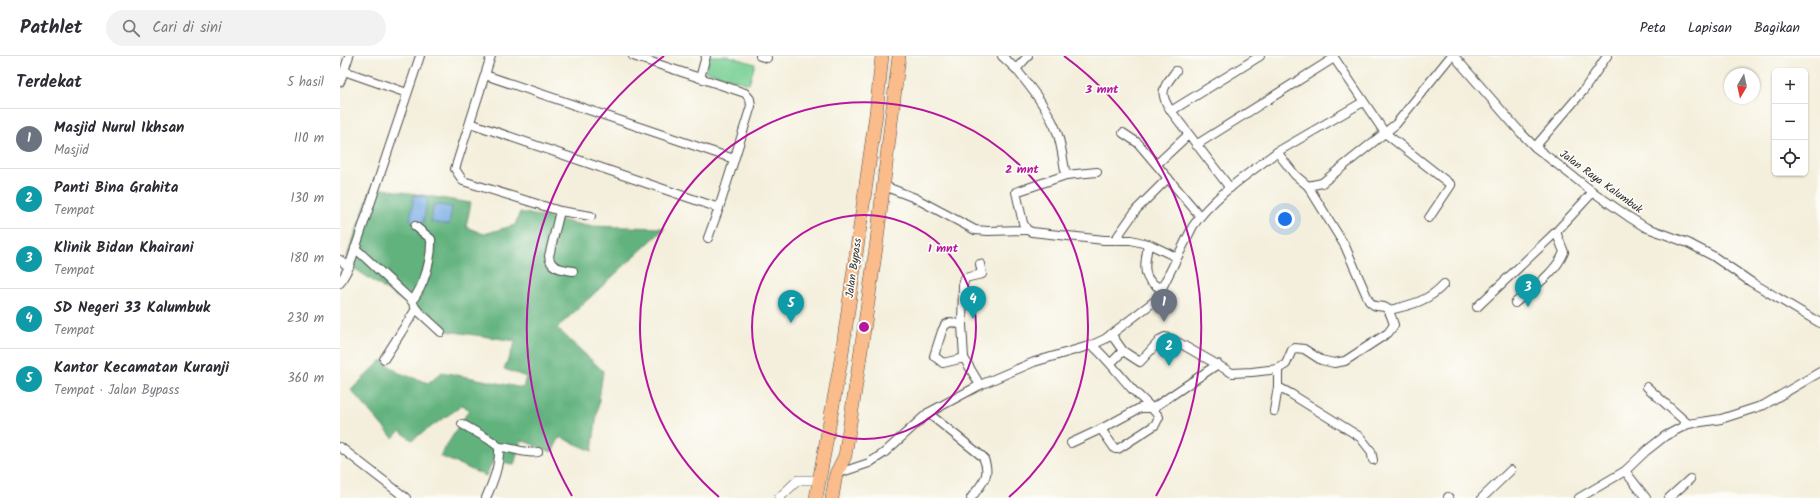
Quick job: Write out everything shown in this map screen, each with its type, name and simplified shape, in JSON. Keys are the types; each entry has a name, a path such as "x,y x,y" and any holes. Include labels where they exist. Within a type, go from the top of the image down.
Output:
{"highway":[{"name":"Jalan Bypass","path":"816,498 841,360 882,56"},
{"path":"832,498 836,474 845,456 884,186 898,56"},
{"path":"876,103 894,104"}],"street":[{"path":"340,82 349,56"},
{"path":"340,283 349,267 354,248 420,56"},
{"path":"491,56 456,169 463,181 560,211 591,216"},
{"path":"633,56 650,59 745,93 750,99 750,112 708,238"},
{"path":"700,78 706,56"},
{"path":"1002,56 1016,69 1042,104 1053,122 1058,134 1066,175"},
{"path":"1016,69 1028,56"},
{"path":"1171,111 1260,56"},
{"path":"1308,186 1322,183 1385,133 1405,114 1453,56"},
{"name":"Jalan Raya Kalumbuk","path":"1453,56 1535,147 1593,192 1645,227 1688,243 1713,256 1764,290 1820,323"},
{"path":"1535,147 1582,91 1607,56"},
{"path":"1196,145 1333,57 1385,133 1451,185 1429,218"},
{"path":"344,71 408,93"},
{"path":"1176,71 1166,84 1162,93 1165,102 1188,135 1230,188"},
{"path":"485,76 734,159"},
{"path":"836,474 874,460 884,453 928,413 980,385 1034,362 1092,345 1111,334 1156,300 1185,239 1200,216 1230,188 1277,152 1363,102"},
{"path":"470,123 719,208"},
{"path":"1123,133 1138,143 1200,216"},
{"path":"1157,164 1188,135"},
{"path":"1111,334 1123,351 1140,362 1161,339 1170,338 1232,373 1278,369 1286,364 1292,350 1295,348 1304,349 1320,360 1334,362 1345,361 1393,329 1394,325 1390,310 1384,306 1375,306 1369,301 1345,246 1308,186 1295,175 1277,152"},
{"path":"1027,230 1023,222 1016,192 1066,175 1098,172"},
{"path":"1115,240 1136,210 1168,178"},
{"path":"884,186 915,198 975,230 1027,230 1040,234 1131,240 1148,244 1176,257"},
{"path":"1477,307 1556,232 1593,192"},
{"path":"560,211 549,256 549,262 554,266 573,272"},
{"path":"412,301 419,292 432,249 431,239 415,226"},
{"path":"1514,303 1547,275 1561,260 1564,252 1556,232"},
{"path":"1148,244 1145,269 1147,276 1153,283 1162,289"},
{"path":"354,248 412,301 416,309 441,332"},
{"path":"340,260 349,267"},
{"path":"980,264 982,274 965,278 963,285 962,325 964,358 980,385"},
{"path":"1390,310 1427,299 1435,294 1444,284"},
{"path":"384,359 416,309"},
{"path":"962,325 950,322 945,325 934,356 943,363 964,358"},
{"path":"1092,345 1111,363 1133,390 1153,408 1159,417 1155,425 1118,449 1113,448 1101,429"},
{"path":"1111,363 1123,351"},
{"path":"1071,443 1140,408 1153,408 1218,364"},
{"path":"1274,411 1278,387 1278,369"},
{"path":"1579,498 1625,471 1653,446 1688,424 1721,419 1764,405 1820,372"},
{"path":"1278,387 1360,437 1371,451 1373,460"},
{"path":"1647,387 1688,424"},
{"path":"928,413 982,457 987,466 986,477 971,498"},
{"path":"462,424 499,447 509,447 531,454 538,452"},
{"path":"486,498 496,474 500,457 499,447"},
{"path":"341,449 406,498"},
{"path":"1482,498 1511,470"},
{"path":"1625,471 1646,498"},
{"path":"1669,498 1690,479"},
{"path":"779,498 798,480 819,480"}],"green space":[{"path":"710,56 729,56 755,64 749,84 705,71"},
{"path":"372,187 471,203 466,227 484,234 515,225 520,212 588,226 665,228 557,328 603,371 592,451 560,437 552,452 521,440 514,465 494,459 486,476 440,456 469,410 463,405 412,440 400,431 393,438 351,390 382,360 399,373 429,383 442,372 523,388 526,377 504,369 516,341 447,331 345,262"}],"water":[{"path":"414,195 428,197 423,223 410,220"},
{"path":"434,204 452,207 449,225 431,222"}],"place":[{"name":"Klinik Bidan Khairani","path":"1528,307"},
{"name":"SD Negeri 33 Kalumbuk","path":"973,319"},
{"name":"Masjid Nurul Ikhsan","path":"1164,322"},
{"name":"Kantor Kecamatan Kuranji","path":"791,323"},
{"name":"Panti Bina Grahita","path":"1169,366"}]}
